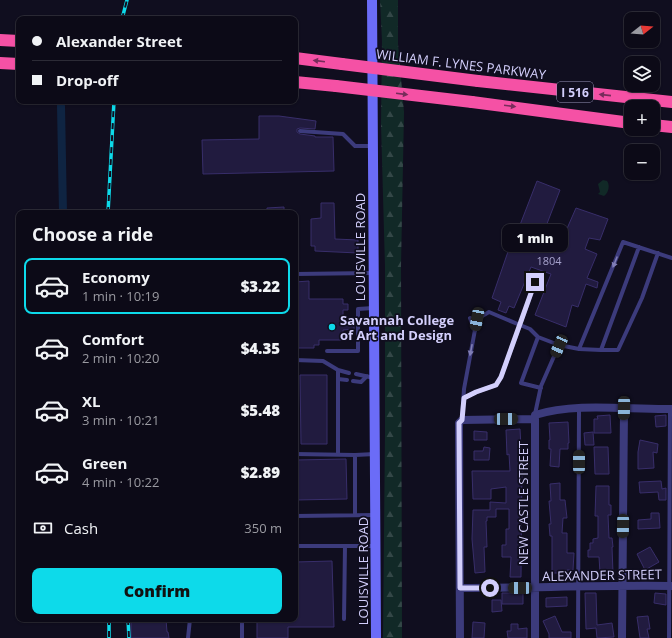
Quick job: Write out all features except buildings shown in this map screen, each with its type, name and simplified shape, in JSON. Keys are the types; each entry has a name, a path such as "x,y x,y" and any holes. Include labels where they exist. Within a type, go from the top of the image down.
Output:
{"highway":[{"path":"0,40 16,41"},
{"name":"WILLIAM F. LYNES PARKWAY","path":"298,58 478,81 672,102"},
{"path":"0,63 16,64"},
{"name":"I 516","path":"298,82 472,102 624,122"},
{"path":"660,126 672,127"}],"main road":[{"name":"LOUISVILLE ROAD","path":"372,0 374,308 371,377 375,454 376,638"}],"street":[{"path":"622,638 624,408"},
{"path":"460,638 459,423 462,420 535,417 549,411 579,409 671,409"},
{"name":"NEW CASTLE STREET","path":"535,417 535,638"},
{"name":"ALEXANDER STREET","path":"460,588 535,588 622,585 671,586"}],"lane":[{"path":"300,131 343,134 355,146 373,146"},
{"path":"579,349 623,242 672,258"},
{"path":"601,350 639,247"},
{"path":"462,420 464,398 477,319 489,312 530,329 538,337 559,346 579,349 618,350 642,298 658,253"},
{"path":"298,274 373,273"},
{"path":"464,398 496,385 501,377 535,282"},
{"path":"327,351 358,351 358,309 374,308"},
{"path":"470,318 475,332"},
{"path":"538,337 521,383 541,388"},
{"path":"535,417 541,388 559,346"},
{"path":"298,360 323,361 338,370 349,373"},
{"path":"338,370 338,454"},
{"path":"356,374 371,377"},
{"path":"354,381 361,382 371,377"},
{"path":"338,379 347,380"},
{"path":"578,638 579,409"},
{"path":"669,638 671,586 671,409"},
{"path":"298,454 375,454"},
{"path":"355,454 355,515"},
{"path":"298,516 375,515"},
{"path":"298,546 376,546"},
{"path":"344,620 345,546"},
{"path":"188,638 190,622"},
{"path":"242,622 242,638"}],"green space":[{"path":"380,0 398,0 398,44 404,112 401,266 402,638 383,638 385,266 381,124 382,41"},
{"path":"603,180 608,182 609,186 607,193 604,196 598,194 600,192 598,184"}],"waterway":[{"path":"61,106 63,210"}],"railway":[{"path":"123,16 127,0"},
{"path":"108,210 114,104"},
{"path":"109,622 109,638"},
{"path":"128,622 129,638"}],"place":[{"name":"Savannah College of Art and Design","path":"332,327"}],"route":[{"path":"490,588 460,588 459,423 462,420 464,398 496,385 501,377 535,282"}]}
